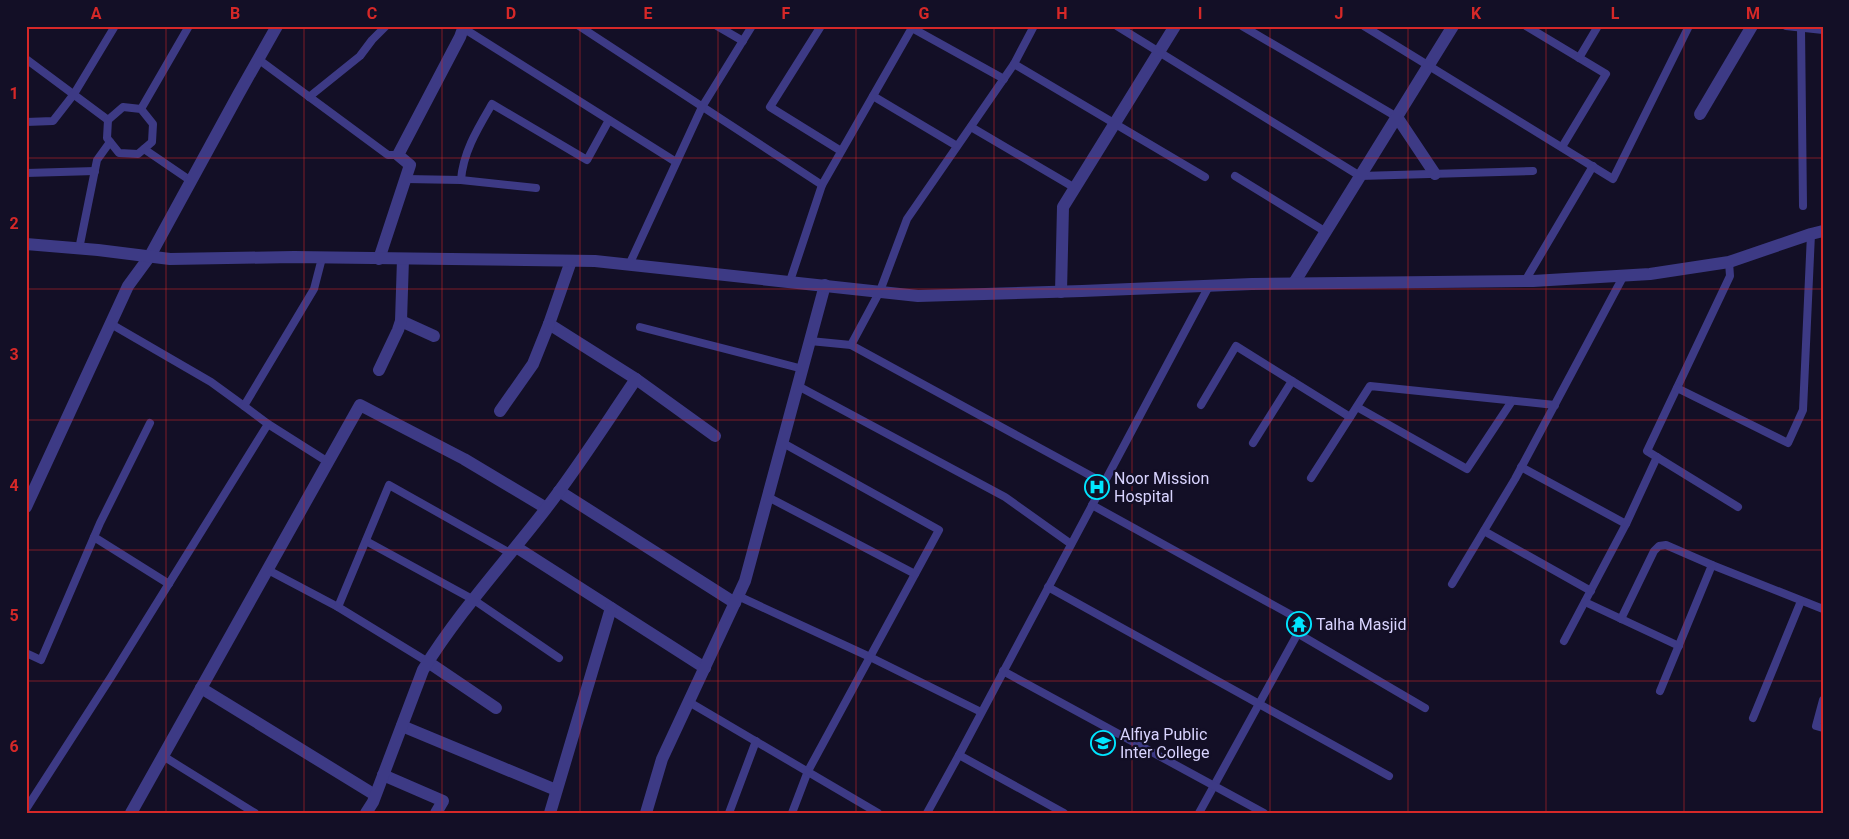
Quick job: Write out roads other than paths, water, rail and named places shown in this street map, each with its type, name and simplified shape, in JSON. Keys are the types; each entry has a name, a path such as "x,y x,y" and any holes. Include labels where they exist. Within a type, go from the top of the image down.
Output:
{"street":[{"path":"26,507 128,286 150,256 277,26"},
{"path":"1061,292 1063,208 1175,26"},
{"path":"1294,283 1453,26"},
{"path":"1700,114 1752,26"},
{"path":"379,259 410,165 398,155 464,27"},
{"path":"1397,117 1435,174"},
{"path":"26,244 79,248 170,259 322,258 595,261 918,296 1294,283 1525,281 1624,276 1729,262 1817,232"},
{"path":"379,370 401,321 404,259"},
{"path":"500,411 533,364 550,324 571,261"},
{"path":"646,813 662,759 745,581 825,285"},
{"path":"401,321 434,336"},
{"path":"550,324 636,380 715,436"},
{"path":"366,813 376,795 423,670 474,600 559,491 636,380"},
{"path":"131,813 360,405 464,460 546,508"},
{"path":"559,491 737,600"},
{"path":"513,550 611,608 705,668"},
{"path":"550,813 611,608"},
{"path":"428,662 496,708"},
{"path":"201,688 376,795"},
{"path":"402,726 556,790"},
{"path":"383,775 443,801 436,813"}],"lane":[{"path":"141,109 190,26"},
{"path":"309,97 360,56 386,26"},
{"path":"579,26 822,185"},
{"path":"717,26 743,41"},
{"path":"629,265 702,107 752,26"},
{"path":"821,26 770,107 841,152"},
{"path":"851,345 880,291 907,219 1014,64 1034,26"},
{"path":"1117,26 1360,176 1533,172"},
{"path":"1242,26 1397,117"},
{"path":"1364,26 1613,179 1689,26"},
{"path":"1526,26 1606,74 1562,148"},
{"path":"1579,58 1598,26"},
{"path":"1786,26 1823,30"},
{"path":"26,122 53,121 74,94 114,27"},
{"path":"464,27 676,162"},
{"path":"790,281 822,185 912,27 1004,79"},
{"path":"1801,28 1803,206"},
{"path":"26,58 108,120"},
{"path":"258,59 388,155 398,155"},
{"path":"1014,64 1205,177"},
{"path":"873,96 958,146"},
{"path":"461,180 462,167 469,146 492,104 587,160 609,120"},
{"path":"123,108 141,109 153,124 152,142 138,154 119,153 107,138 108,120 123,108"},
{"path":"971,127 1075,188"},
{"path":"79,248 97,160 110,142"},
{"path":"144,149 191,180"},
{"path":"1525,281 1593,166"},
{"path":"26,173 95,171"},
{"path":"1235,176 1326,232"},
{"path":"406,179 461,180 536,188"},
{"path":"1677,388 1788,443 1803,410 1817,232"},
{"path":"244,406 314,289 322,258"},
{"path":"1729,262 1730,276 1647,451 1738,507"},
{"path":"1452,584 1521,467 1624,276"},
{"path":"927,813 1209,286"},
{"path":"111,324 211,382 268,424 328,462"},
{"path":"640,327 802,369"},
{"path":"810,341 851,345 1104,483"},
{"path":"1200,405 1236,346 1350,417"},
{"path":"1253,443 1292,381"},
{"path":"798,386 1005,497 1071,544"},
{"path":"1311,478 1370,386 1555,405"},
{"path":"1357,406 1467,469 1512,401"},
{"path":"26,653 41,660 94,537 150,423"},
{"path":"26,809 268,424"},
{"path":"783,443 939,530 808,771 792,813"},
{"path":"1564,641 1626,524 1657,457"},
{"path":"1521,467 1626,524"},
{"path":"338,607 389,485 513,550"},
{"path":"768,497 915,574"},
{"path":"1092,505 1304,622 1198,813"},
{"path":"1484,531 1590,591"},
{"path":"94,537 169,584"},
{"path":"366,541 474,600 559,658"},
{"path":"1621,619 1654,551 1659,546 1666,544 1712,565 1823,609"},
{"path":"1660,691 1712,565"},
{"path":"268,570 338,607 428,662"},
{"path":"1048,587 1389,776"},
{"path":"737,600 870,657 982,712"},
{"path":"1753,718 1801,601"},
{"path":"1585,602 1678,646"},
{"path":"1297,633 1425,708"},
{"path":"1003,671 1264,813"},
{"path":"1823,700 1816,726 1823,728"},
{"path":"689,702 878,813"},
{"path":"730,813 756,741"},
{"path":"958,755 1064,813"},
{"path":"163,756 255,813"}],"place":[{"name":"Noor Mission Hospital","path":"1097,487"},
{"name":"Talha Masjid","path":"1299,624"},
{"name":"Alfiya Public Inter College","path":"1103,743"}]}
